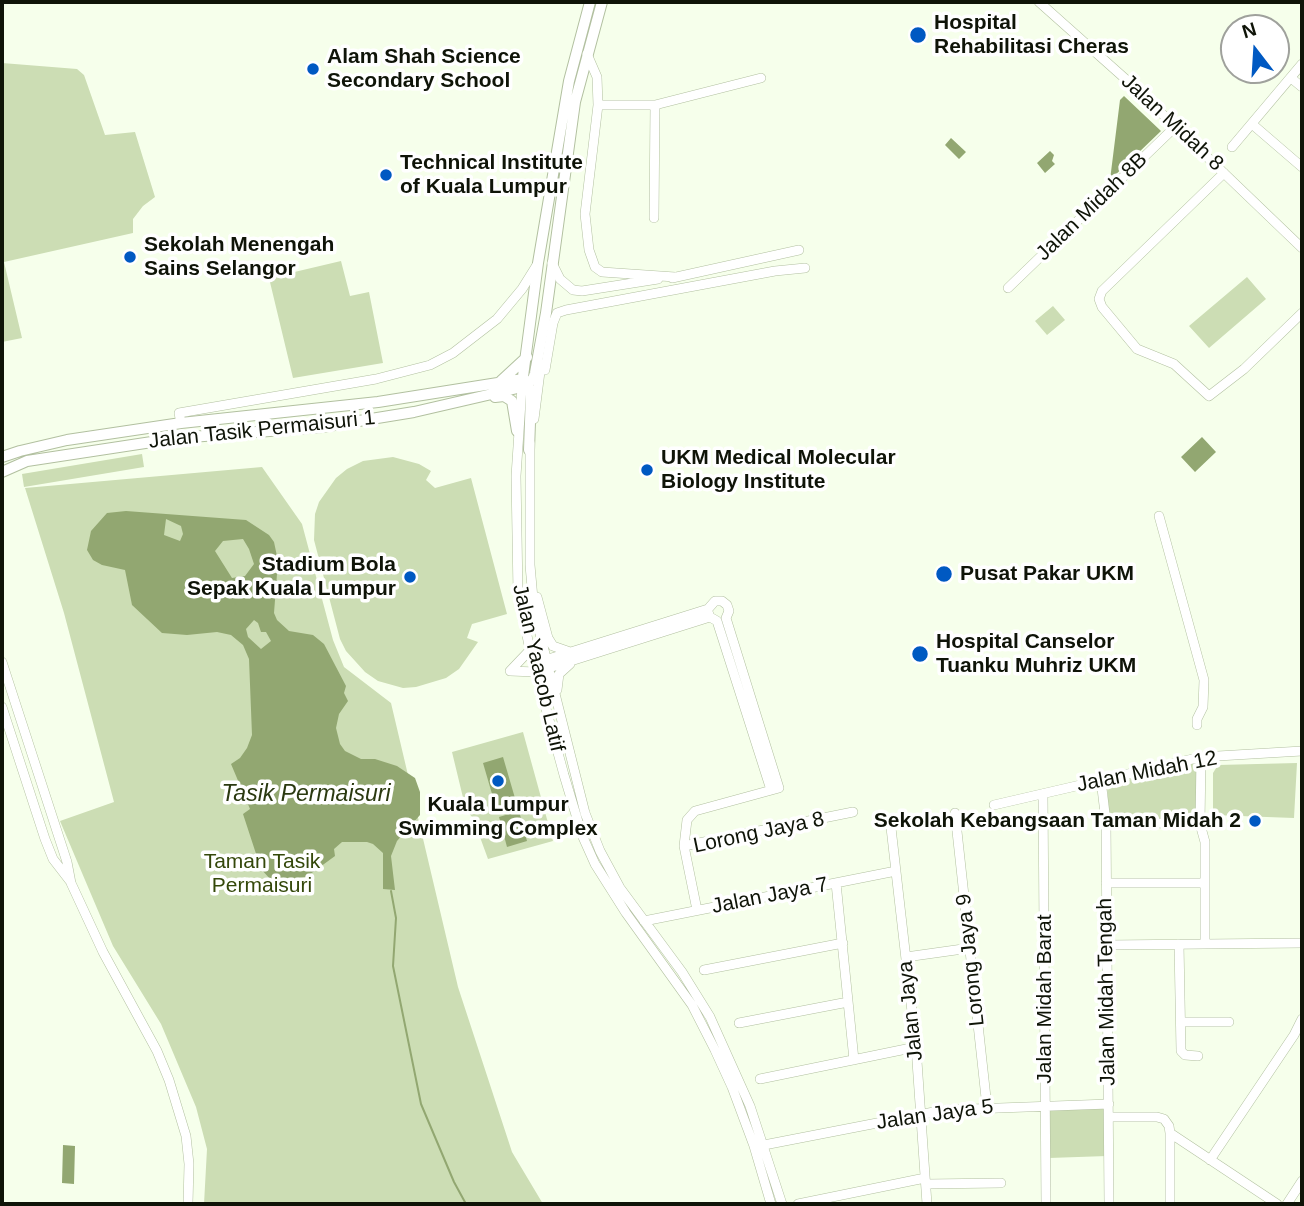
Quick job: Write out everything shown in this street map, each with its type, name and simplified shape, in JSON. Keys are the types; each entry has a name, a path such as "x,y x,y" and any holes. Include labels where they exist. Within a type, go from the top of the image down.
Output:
{"main road":[{"name":"Jalan Yaacob Latif","path":"524,383 538,264 569,81 590,2"},
{"name":"Jalan Yaacob Latif","path":"545,313 575,102 602,2"},
{"path":"529,450 531,395 524,383 533,379 535,373 545,313"},
{"path":"499,382 527,357"},
{"name":"Jalan Tasik Permaisuri 1","path":"2,457 81,438 181,423 378,402 499,382 524,383"},
{"name":"Jalan Tasik Permaisuri 1","path":"2,472 27,461 178,438 322,427 381,417 468,401 524,383"},
{"path":"468,401 505,396 510,399 517,431"},
{"path":"378,402 381,417"},
{"path":"81,438 83,453"}],"street":[{"name":"Jalan Midah 8","path":"1039,2 1302,247"},
{"path":"587,54 597,77 598,105 585,214 589,250 595,267 602,272 675,277"},
{"path":"1232,147 1302,64"},
{"path":"598,105 655,105 761,78"},
{"path":"1291,78 1302,88"},
{"path":"654,218 655,105"},
{"path":"1252,124 1302,167"},
{"name":"Jalan Midah 8B","path":"1007,288 1175,126"},
{"path":"1224,173 1102,291 1099,299 1102,307 1138,349 1174,364 1209,396 1244,369 1302,313"},
{"path":"552,263 561,279 573,290 582,291 675,277 799,250"},
{"path":"181,423 179,413 376,379 430,365 453,353 497,319 522,289 538,264"},
{"path":"538,399 557,313 805,268"},
{"name":"Jalan Yaacob Latif","path":"545,313 538,399 529,450 530,565 534,610 585,813 600,851 620,888 682,972 710,1017 729,1056 764,1145 782,1204"},
{"name":"Jalan Yaacob Latif","path":"524,383 517,431 517,574 522,613 582,835 608,887 673,976 704,1028 732,1087 754,1146 771,1204"},
{"path":"1159,516 1204,680 1203,707 1197,725"},
{"path":"530,565 548,638 553,646 572,656"},
{"path":"530,650 510,671 535,668 715,616 775,789 695,811 687,820 684,846"},
{"path":"557,702 557,679 572,656"},
{"path":"2,662 67,862 71,883"},
{"path":"2,707 53,859 71,883 103,952 157,1051 169,1080 186,1136 189,1164 188,1204"},
{"name":"Jalan Midah 12","path":"994,805 1201,758 1302,751"},
{"path":"1201,758 1200,824 1205,842 1205,943"},
{"name":"Jalan Midah Tengah","path":"1101,780 1105,822 1109,1204"},
{"name":"Jalan Midah Barat","path":"1043,794 1046,1204"},
{"name":"Lorong Jaya 8","path":"697,910 684,846 853,812"},
{"name":"Lorong Jaya 9","path":"955,813 987,1107"},
{"name":"Jalan Jaya","path":"890,818 916,1047 927,1204"},
{"path":"1105,822 1200,824"},
{"name":"Jalan Jaya 7","path":"644,921 896,871"},
{"path":"836,883 854,1060"},
{"path":"1106,883 1205,883"},
{"path":"704,970 843,943"},
{"path":"1107,945 1302,943"},
{"path":"1179,944 1181,1051 1185,1055 1198,1056"},
{"path":"906,957 970,948"},
{"path":"739,1023 848,1002"},
{"path":"1210,1160 1302,1019"},
{"path":"1181,1022 1229,1021"},
{"path":"760,1079 916,1047"},
{"name":"Jalan Jaya 5","path":"764,1145 921,1114 987,1107 1108,1104"},
{"path":"1109,1117 1157,1117 1164,1119 1169,1126 1170,1204"},
{"path":"1170,1133 1277,1204"},
{"path":"798,1204 832,1200 925,1181 1001,1183"},
{"path":"1287,1204 1302,1181"}],"green space":[{"path":"2,63 77,69 84,75 105,135 135,132 155,197 143,206 133,219 133,233 4,262 22,338 2,342"},
{"path":"341,261 350,296 369,292 383,363 293,378 269,278"},
{"path":"1247,277 1266,299 1209,348 1189,326"},
{"path":"1053,306 1065,320 1047,335 1035,321"},
{"path":"142,454 144,467 24,487 22,474"},
{"name":"Stadium Bola Sepak Kuala Lumpur","path":"393,457 419,464 431,471 426,480 435,488 471,478 507,614 472,624 467,638 478,642 459,669 446,678 403,688 378,681 365,672 346,651 340,639 314,540 315,514 319,502 336,478 363,461"},
{"name":"Taman Tasik Permaisuri","path":"262,467 302,524 333,640 344,667 391,703 458,987 512,1152 543,1204 204,1204 207,1149 196,1107 161,1024 113,946 60,821 114,802 64,613 25,488"},
{"name":"Kuala Lumpur Swimming Complex","path":"523,732 553,841 488,859 473,818 466,810 452,752"},
{"path":"1196,763 1196,814 1190,819 1109,818 1107,785"},
{"path":"1297,763 1294,818 1213,815 1213,773 1218,765"},
{"path":"1105,1107 1107,1156 1049,1158 1048,1108"}],"water":[{"path":"1124,96 1161,131 1110,180 1120,100"},
{"path":"951,138 966,152 959,159 945,145"},
{"path":"1050,151 1054,155 1052,161 1055,164 1045,173 1037,163"},
{"path":"1202,437 1216,452 1195,472 1181,457"},
{"name":"Tasik Permaisuri","path":"126,511 246,520 269,535 274,542 278,561 274,613 277,620 289,631 313,635 324,644 346,686 344,693 348,701 339,714 336,728 340,744 345,751 361,759 375,759 397,766 415,778 420,792 420,815 397,841 391,856 395,890 383,889 383,853 367,842 342,842 334,849 335,856 295,882 271,880 261,869 243,814 250,809 231,764 240,758 252,735 249,659 243,645 231,635 217,632 187,635 162,633 132,605 125,570 102,565 93,560 87,550 91,531 107,513","holes":["166,519 181,526 183,534 180,541 164,535","243,539 254,564 245,576 232,578 215,551 223,541","254,620 261,632 266,632 271,641 261,649 248,637 246,629"]},
{"path":"503,757 517,805 497,811 483,763"},
{"path":"519,811 527,841 507,847 499,817"},
{"path":"63,1145 75,1146 74,1184 62,1183"}],"waterway":[{"path":"391,891 396,918 393,966 421,1104 466,1204"}],"place":[{"name":"Hospital Rehabilitasi Cheras","path":"918,35"},
{"name":"Alam Shah Science Secondary School","path":"313,69"},
{"name":"Technical Institute of Kuala Lumpur","path":"386,175"},
{"name":"Sekolah Menengah Sains Selangor","path":"130,257"},
{"name":"UKM Medical Molecular Biology Institute","path":"647,470"},
{"name":"Pusat Pakar UKM","path":"944,574"},
{"name":"Stadium Bola Sepak Kuala Lumpur","path":"410,577"},
{"name":"Hospital Canselor Tuanku Muhriz UKM","path":"920,654"},
{"name":"Kuala Lumpur Swimming Complex","path":"498,781"},
{"name":"Sekolah Kebangsaan Taman Midah 2","path":"1255,821"}]}
